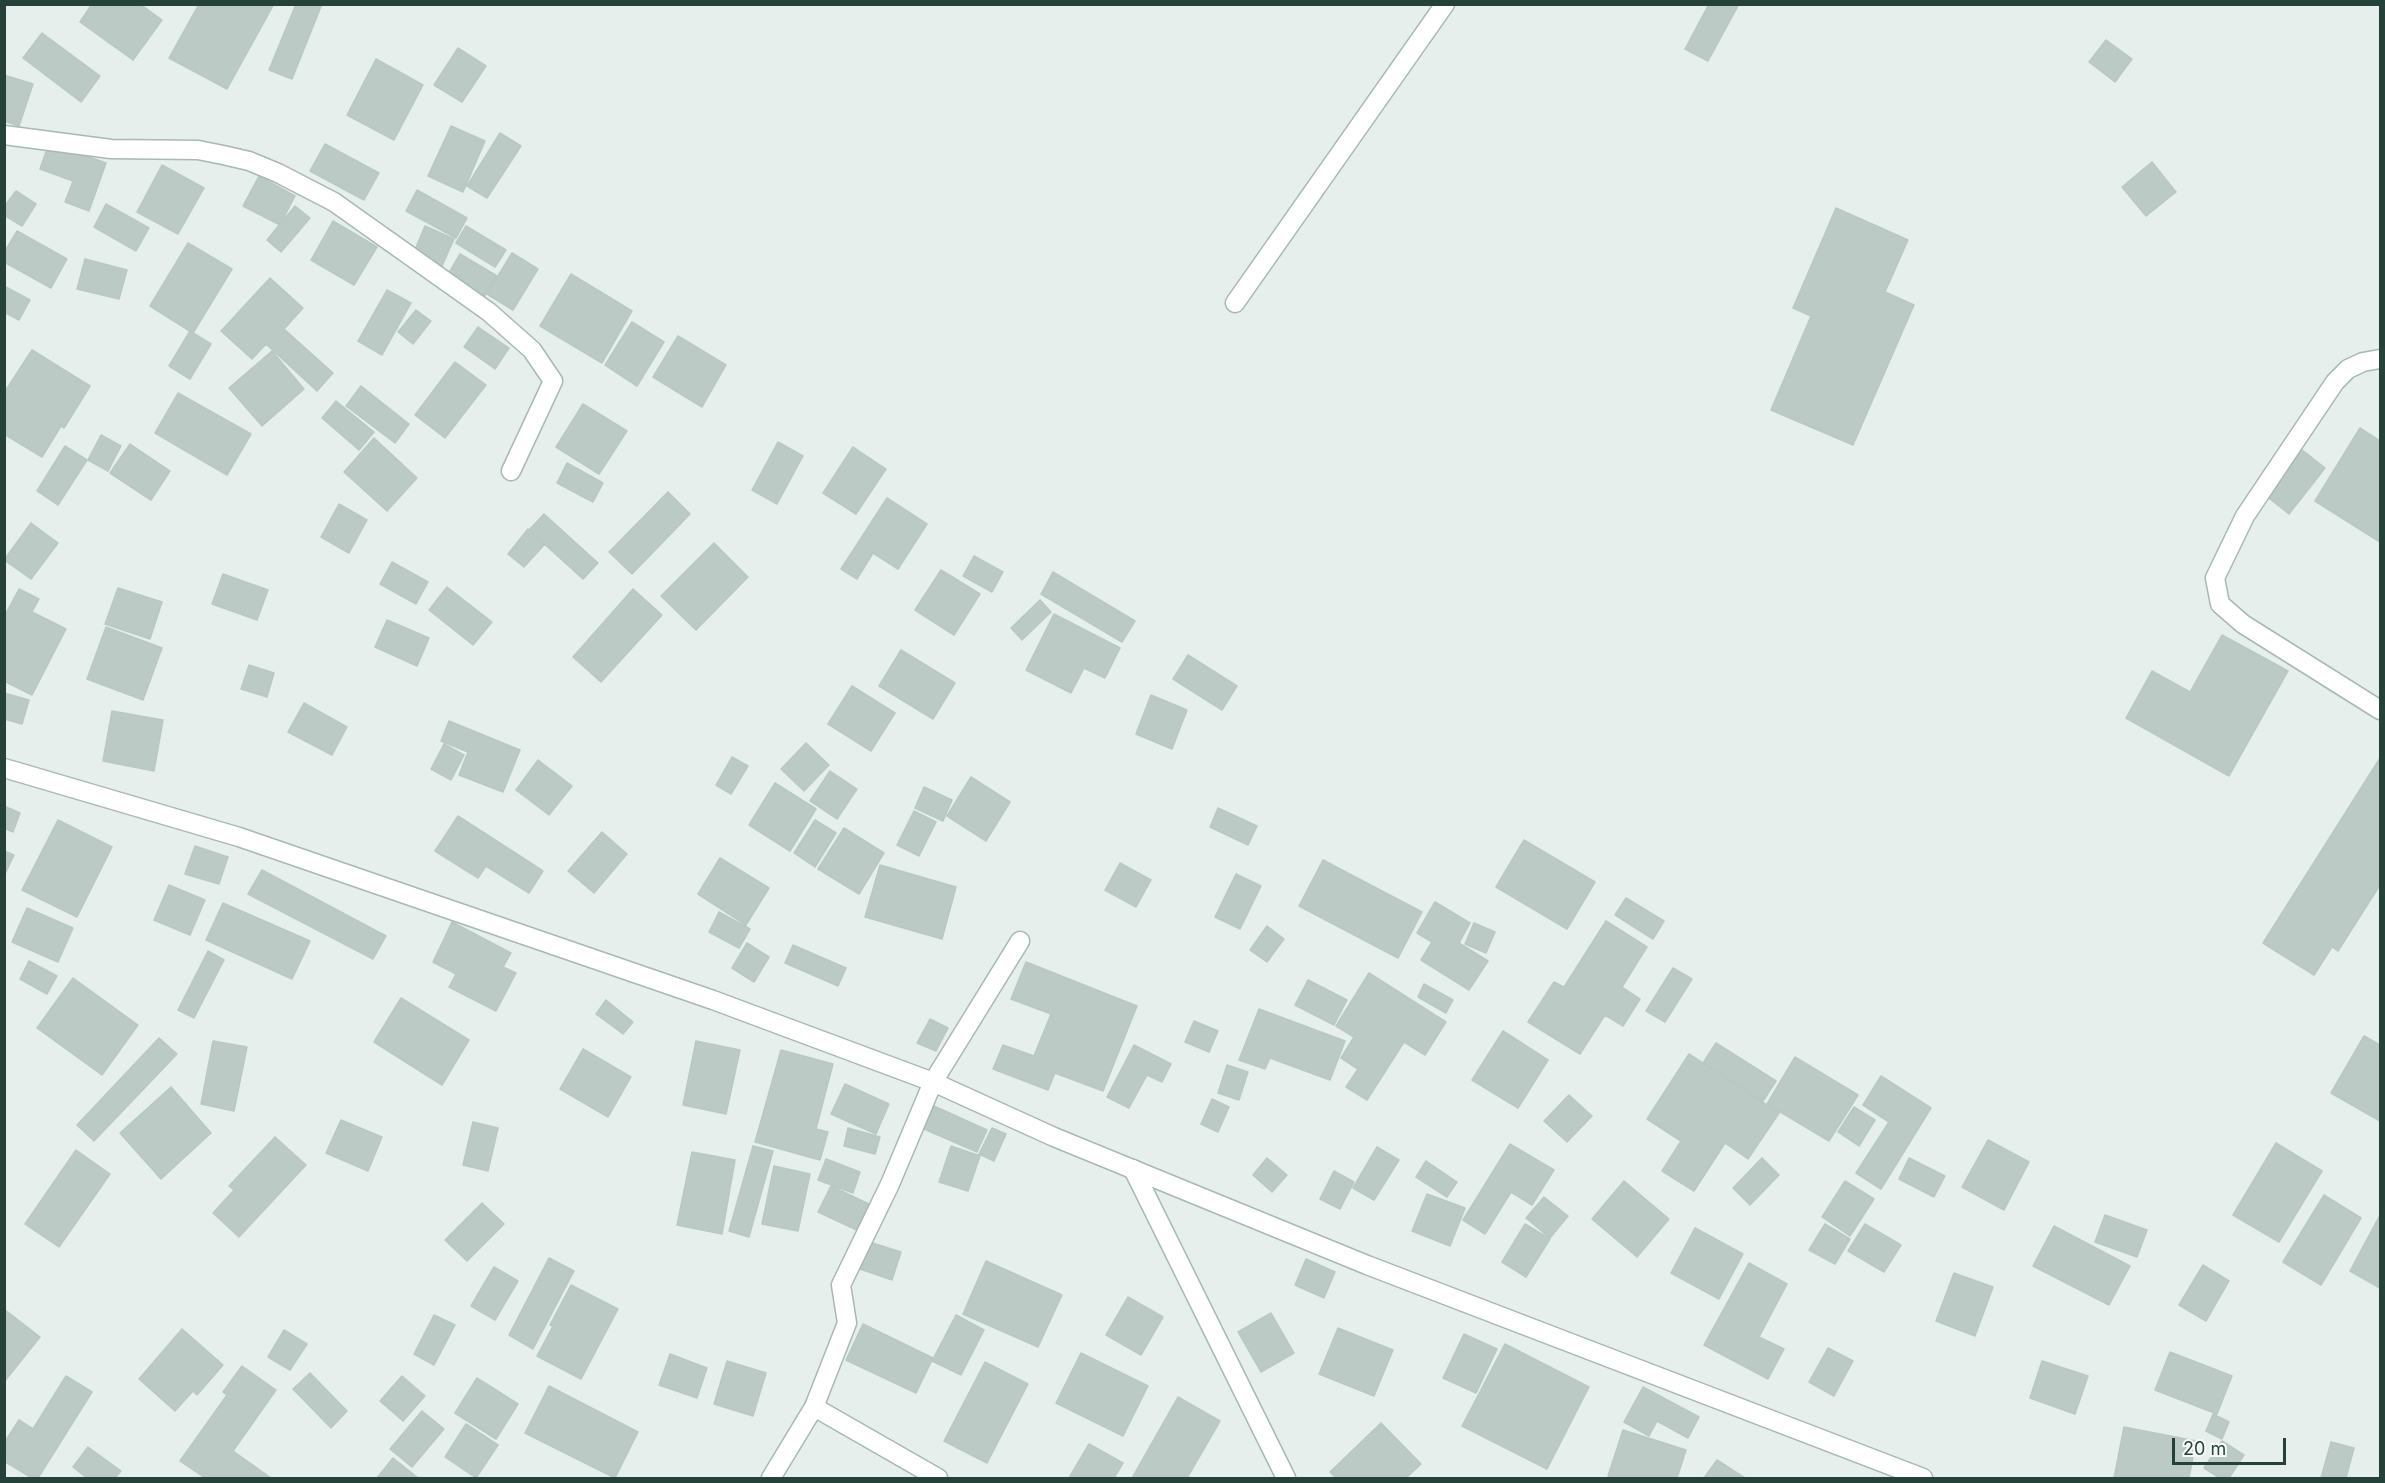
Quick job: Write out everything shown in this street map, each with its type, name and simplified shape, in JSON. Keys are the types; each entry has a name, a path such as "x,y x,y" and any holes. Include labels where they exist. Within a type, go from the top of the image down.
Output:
{"street":[{"path":"1235,303 1445,4"},
{"path":"4,135 111,149 198,150 224,154 278,173 334,202 489,312 532,350 553,381 512,471"},
{"path":"2380,359 2363,362 2348,369 2335,382 2245,516 2215,578 2220,604 2243,624 2380,710"},
{"path":"4,768 239,837 713,1000 933,1082 1133,1170 1367,1265 1923,1479"},
{"path":"771,1479 814,1407 847,1323 841,1285 890,1184 933,1082 1020,940"},
{"path":"1133,1170 1286,1479"},
{"path":"814,1407 938,1479"}],"building":[{"path":"92,4 140,4 162,20 133,60 80,22"},
{"path":"199,4 274,4 227,89 169,58"},
{"path":"296,4 322,4 292,79 269,70"},
{"path":"1709,4 1739,4 1708,61 1685,49"},
{"path":"42,33 100,76 81,102 23,58"},
{"path":"2106,40 2132,59 2115,82 2089,62"},
{"path":"458,48 486,66 462,102 434,85"},
{"path":"376,59 423,85 394,140 347,115"},
{"path":"4,75 33,84 19,126 4,121"},
{"path":"451,126 485,141 463,192 428,176"},
{"path":"500,133 521,146 487,198 467,186"},
{"path":"49,143 106,163 89,211 65,202 73,181 40,169"},
{"path":"325,144 379,173 364,200 310,171"},
{"path":"2152,162 2176,192 2146,216 2122,187"},
{"path":"162,165 204,188 178,234 137,212"},
{"path":"259,176 295,196 280,225 243,206"},
{"path":"417,190 467,218 456,238 406,211"},
{"path":"16,191 36,204 22,226 4,215 4,207"},
{"path":"106,204 149,228 136,251 94,227"},
{"path":"295,206 310,218 281,252 267,240"},
{"path":"1836,208 1908,240 1885,292 1914,305 1853,445 1771,410 1811,316 1793,308"},
{"path":"333,221 377,247 354,285 311,260"},
{"path":"425,226 454,239 442,266 414,252"},
{"path":"466,226 506,250 495,267 456,243"},
{"path":"17,231 67,259 51,288 4,262 4,253"},
{"path":"188,243 232,269 193,333 150,306"},
{"path":"512,253 538,269 513,310 487,294"},
{"path":"460,254 497,276 482,300 446,278"},
{"path":"85,259 127,270 119,299 77,289"},
{"path":"571,274 632,311 602,363 540,326"},
{"path":"270,278 303,308 284,329 333,373 317,391 266,344 252,359 221,331"},
{"path":"4,286 30,300 19,320 4,312"},
{"path":"387,290 411,303 382,355 358,341"},
{"path":"416,310 431,321 413,344 398,332"},
{"path":"632,322 664,342 637,386 605,365"},
{"path":"478,327 509,348 495,369 464,347"},
{"path":"190,331 211,344 190,379 169,366"},
{"path":"678,336 726,365 702,407 653,377"},
{"path":"32,350 90,386 64,428 61,426 42,457 4,434 4,393"},
{"path":"272,351 304,389 262,426 229,388"},
{"path":"455,362 486,385 445,438 415,415"},
{"path":"361,386 409,424 395,443 346,406"},
{"path":"178,393 251,434 227,475 155,433"},
{"path":"336,401 374,432 359,450 322,418"},
{"path":"583,404 627,431 599,474 556,447"},
{"path":"2360,428 2380,441 2380,542 2315,501"},
{"path":"101,435 121,446 108,471 88,460"},
{"path":"374,438 417,478 387,511 344,472"},
{"path":"778,442 803,456 777,504 752,490"},
{"path":"130,444 170,471 151,500 110,473"},
{"path":"65,446 87,460 58,505 37,491"},
{"path":"853,447 886,469 856,514 823,493"},
{"path":"2301,449 2325,468 2289,514 2265,495"},
{"path":"567,463 603,483 593,502 557,483"},
{"path":"668,492 690,514 632,574 609,552"},
{"path":"887,498 927,524 898,569 873,553 857,579 841,569"},
{"path":"339,504 367,520 349,553 321,537"},
{"path":"544,514 598,563 583,579 529,530"},
{"path":"31,523 58,543 31,579 4,560"},
{"path":"528,529 545,544 524,567 508,554"},
{"path":"714,543 748,577 696,630 661,596"},
{"path":"974,556 1003,572 992,592 963,576"},
{"path":"392,562 428,582 416,604 380,584"},
{"path":"941,570 980,594 954,635 915,610"},
{"path":"1053,572 1135,621 1122,642 1041,594"},
{"path":"223,574 268,590 257,620 212,604"},
{"path":"447,587 492,622 473,645 429,610"},
{"path":"118,588 162,602 150,639 105,624"},
{"path":"19,589 39,599 32,612 66,629 32,695 4,681 4,617"},
{"path":"633,589 662,615 601,682 573,657"},
{"path":"1040,600 1051,612 1022,640 1011,628"},
{"path":"1054,614 1120,648 1105,678 1084,668 1071,693 1026,670"},
{"path":"387,620 429,638 417,666 375,647"},
{"path":"106,627 162,648 143,700 87,679"},
{"path":"2222,635 2288,671 2229,776 2126,718 2152,671 2190,692"},
{"path":"901,650 955,683 933,719 879,686"},
{"path":"1188,655 1237,686 1222,710 1173,679"},
{"path":"249,665 274,673 267,697 241,689"},
{"path":"852,686 895,713 871,751 828,724"},
{"path":"4,693 29,700 22,724 4,719"},
{"path":"1151,695 1187,710 1172,749 1136,734"},
{"path":"304,703 347,727 332,755 288,732"},
{"path":"112,711 163,720 154,771 103,761"},
{"path":"449,721 520,750 503,792 459,775 468,752 441,741"},
{"path":"806,743 829,765 804,791 781,769"},
{"path":"444,744 464,755 451,780 431,769"},
{"path":"732,757 748,766 731,794 716,785"},
{"path":"2380,758 2380,885 2338,951 2332,947 2314,975 2263,943"},
{"path":"538,760 572,786 549,815 516,790"},
{"path":"830,771 857,789 837,819 810,801"},
{"path":"971,777 1010,802 986,841 947,816"},
{"path":"775,783 816,809 790,851 749,825"},
{"path":"924,787 952,800 943,821 915,808"},
{"path":"4,806 20,813 13,832 4,828"},
{"path":"1218,808 1257,826 1248,845 1210,827"},
{"path":"914,811 936,822 919,856 897,845"},
{"path":"458,816 543,871 529,893 486,866 478,878 435,851"},
{"path":"58,820 112,847 77,917 22,890"},
{"path":"815,820 836,833 815,867 794,853"},
{"path":"844,828 884,853 859,894 818,869"},
{"path":"602,832 627,854 594,893 568,871"},
{"path":"1524,840 1595,882 1567,929 1496,887"},
{"path":"195,846 228,857 219,884 185,874"},
{"path":"4,851 14,855 4,876"},
{"path":"720,858 769,888 746,925 698,894"},
{"path":"1323,860 1422,912 1398,958 1299,906"},
{"path":"1120,863 1151,880 1136,907 1105,890"},
{"path":"880,865 956,887 942,939 865,917"},
{"path":"262,870 386,936 373,959 248,894"},
{"path":"1236,874 1261,886 1240,929 1215,917"},
{"path":"169,885 205,900 190,935 154,920"},
{"path":"1626,898 1664,921 1653,939 1615,915"},
{"path":"1435,902 1470,923 1459,943 1488,961 1469,990 1421,960 1432,942 1417,933"},
{"path":"223,903 310,941 292,979 206,940"},
{"path":"27,908 73,928 58,962 12,942"},
{"path":"719,912 750,929 739,948 709,932"},
{"path":"1606,921 1647,947 1622,987 1640,999 1623,1026 1605,1015 1580,1054 1528,1022 1554,982 1564,987"},
{"path":"452,922 511,953 503,967 516,973 496,1011 449,987 456,974 433,962"},
{"path":"1474,923 1495,932 1486,953 1465,944"},
{"path":"1267,926 1284,939 1267,962 1250,950"},
{"path":"747,943 769,957 754,982 732,968"},
{"path":"793,945 846,968 838,986 785,963"},
{"path":"208,951 224,960 194,1018 178,1010"},
{"path":"29,961 57,976 47,994 20,979"},
{"path":"1026,962 1137,1006 1103,1091 1055,1073 1048,1090 993,1069 1003,1045 1034,1056 1051,1014 1011,999"},
{"path":"1673,968 1692,979 1665,1022 1646,1011"},
{"path":"1369,973 1446,1022 1425,1055 1404,1042 1367,1100 1346,1087 1358,1069 1341,1058 1354,1037 1336,1026"},
{"path":"73,978 138,1025 102,1075 37,1028"},
{"path":"1308,980 1347,1000 1334,1025 1295,1005"},
{"path":"1424,984 1453,1000 1446,1013 1418,997"},
{"path":"401,998 469,1040 442,1085 374,1042"},
{"path":"606,1000 633,1022 623,1034 596,1014"},
{"path":"1259,1009 1345,1041 1330,1080 1270,1058 1265,1069 1239,1060"},
{"path":"930,1019 948,1028 936,1051 917,1043"},
{"path":"1194,1021 1218,1031 1209,1052 1185,1042"},
{"path":"1503,1031 1548,1060 1518,1108 1472,1080"},
{"path":"2364,1036 2380,1045 2380,1121 2331,1093"},
{"path":"159,1038 177,1054 94,1141 77,1125"},
{"path":"213,1041 247,1047 234,1111 201,1104"},
{"path":"696,1041 740,1050 726,1114 683,1105"},
{"path":"1716,1043 1776,1081 1763,1101 1703,1063"},
{"path":"1134,1045 1171,1064 1162,1082 1147,1075 1129,1108 1107,1097"},
{"path":"583,1049 631,1077 608,1117 560,1089"},
{"path":"781,1050 833,1064 816,1129 828,1132 820,1160 755,1142"},
{"path":"1689,1054 1779,1113 1748,1159 1725,1143 1694,1191 1662,1171 1681,1141 1647,1119"},
{"path":"1795,1057 1858,1095 1829,1141 1767,1104"},
{"path":"1227,1065 1248,1072 1239,1100 1218,1093"},
{"path":"1881,1076 1931,1108 1881,1189 1856,1173 1889,1122 1863,1105"},
{"path":"845,1084 889,1104 876,1134 831,1114"},
{"path":"171,1087 211,1133 161,1179 120,1133"},
{"path":"1569,1095 1592,1116 1567,1142 1544,1121"},
{"path":"1212,1099 1229,1107 1218,1132 1201,1124"},
{"path":"934,1106 987,1130 977,1152 924,1129"},
{"path":"1854,1107 1875,1120 1859,1146 1838,1132"},
{"path":"341,1120 382,1137 368,1171 326,1153"},
{"path":"473,1122 498,1128 488,1171 463,1165"},
{"path":"848,1128 880,1137 875,1154 844,1146"},
{"path":"992,1128 1006,1134 994,1161 979,1154"},
{"path":"275,1137 306,1165 239,1237 213,1213 234,1190 229,1186"},
{"path":"1988,1140 2029,1162 2004,1210 1962,1187"},
{"path":"2276,1143 2322,1171 2279,1242 2233,1215"},
{"path":"1510,1144 1554,1170 1532,1205 1511,1192 1485,1234 1463,1220"},
{"path":"753,1146 773,1151 749,1237 729,1231"},
{"path":"951,1146 980,1156 968,1191 939,1182"},
{"path":"1377,1147 1399,1160 1374,1200 1353,1188"},
{"path":"76,1150 110,1174 59,1247 25,1224"},
{"path":"692,1152 735,1160 722,1234 677,1225"},
{"path":"1267,1158 1287,1175 1272,1192 1253,1175"},
{"path":"1762,1158 1779,1175 1750,1205 1733,1188"},
{"path":"1909,1158 1945,1176 1934,1197 1899,1179"},
{"path":"826,1159 860,1172 853,1193 818,1180"},
{"path":"1426,1161 1457,1182 1447,1197 1416,1177"},
{"path":"774,1166 810,1174 798,1231 762,1224"},
{"path":"1334,1171 1354,1182 1340,1209 1320,1199"},
{"path":"1624,1181 1669,1219 1637,1257 1592,1219"},
{"path":"1845,1181 1874,1199 1850,1236 1822,1217"},
{"path":"831,1186 873,1206 861,1232 818,1212"},
{"path":"1427,1194 1465,1208 1450,1246 1412,1231"},
{"path":"2324,1195 2361,1218 2321,1285 2283,1262"},
{"path":"1544,1197 1568,1216 1550,1238 1526,1218"},
{"path":"482,1203 504,1224 467,1261 445,1240"},
{"path":"2105,1215 2147,1230 2137,1257 2095,1242"},
{"path":"2380,1215 2380,1288 2350,1271"},
{"path":"1525,1224 1550,1239 1526,1277 1502,1262"},
{"path":"1825,1224 1850,1239 1835,1264 1809,1250"},
{"path":"1865,1224 1901,1245 1884,1272 1848,1251"},
{"path":"2054,1226 2130,1266 2109,1305 2033,1266"},
{"path":"1695,1228 1743,1254 1719,1299 1671,1273"},
{"path":"866,1241 901,1252 892,1280 857,1268"},
{"path":"549,1258 574,1271 533,1349 509,1335"},
{"path":"1306,1259 1335,1272 1324,1298 1295,1285"},
{"path":"986,1261 1062,1295 1038,1347 963,1314"},
{"path":"1749,1263 1787,1284 1759,1337 1784,1349 1768,1379 1704,1345"},
{"path":"2203,1265 2229,1281 2206,1321 2179,1305"},
{"path":"494,1267 518,1281 495,1320 471,1306"},
{"path":"1954,1273 1993,1287 1975,1336 1936,1321"},
{"path":"571,1285 618,1309 581,1379 537,1356"},
{"path":"1128,1297 1163,1317 1141,1355 1106,1335"},
{"path":"4,1309 40,1337 4,1382"},
{"path":"1271,1313 1294,1353 1261,1372 1238,1332"},
{"path":"434,1315 455,1325 434,1365 414,1354"},
{"path":"956,1315 984,1330 961,1375 932,1361"},
{"path":"863,1324 933,1358 916,1393 846,1360"},
{"path":"1338,1328 1393,1350 1374,1396 1319,1374"},
{"path":"182,1329 223,1365 197,1395 193,1391 175,1411 139,1379"},
{"path":"284,1330 307,1344 290,1370 268,1357"},
{"path":"1464,1334 1497,1349 1476,1393 1443,1378"},
{"path":"1505,1344 1589,1387 1547,1469 1462,1426"},
{"path":"1828,1348 1853,1361 1834,1396 1809,1382"},
{"path":"2170,1352 2232,1376 2217,1414 2155,1390"},
{"path":"1081,1353 1148,1386 1123,1436 1056,1403"},
{"path":"670,1354 707,1368 697,1398 659,1385"},
{"path":"727,1361 766,1373 753,1416 714,1404"},
{"path":"2042,1361 2088,1376 2075,1414 2030,1398"},
{"path":"985,1362 1028,1384 987,1463 944,1441"},
{"path":"242,1366 276,1390 233,1451 271,1478 205,1478 180,1461 227,1395 223,1392"},
{"path":"310,1373 347,1411 331,1428 293,1389"},
{"path":"66,1376 92,1392 38,1478 32,1478 4,1461 4,1443 19,1420 33,1429"},
{"path":"402,1376 425,1396 403,1421 380,1401"},
{"path":"477,1378 518,1404 496,1439 455,1413"},
{"path":"549,1386 638,1432 615,1478 525,1433"},
{"path":"1643,1387 1699,1417 1688,1438 1657,1421 1649,1436 1624,1422"},
{"path":"1178,1397 1220,1421 1187,1478 1132,1478"},
{"path":"422,1411 444,1429 412,1467 390,1449"},
{"path":"2213,1414 2229,1422 2222,1439 2206,1431"},
{"path":"1381,1423 1421,1464 1406,1478 1336,1478 1330,1472"},
{"path":"466,1424 498,1445 476,1478 445,1457"},
{"path":"2124,1427 2196,1441 2189,1478 2114,1478"},
{"path":"1623,1430 1686,1450 1677,1478 1608,1476"},
{"path":"2222,1441 2244,1455 2229,1478 2220,1478 2204,1468"},
{"path":"2331,1442 2354,1448 2346,1478 2321,1478"},
{"path":"1089,1444 1123,1463 1114,1478 1069,1478"},
{"path":"88,1447 121,1471 115,1478 87,1478 73,1467"},
{"path":"393,1458 418,1478 377,1478"},
{"path":"1717,1460 1745,1478 1704,1478"}]}
